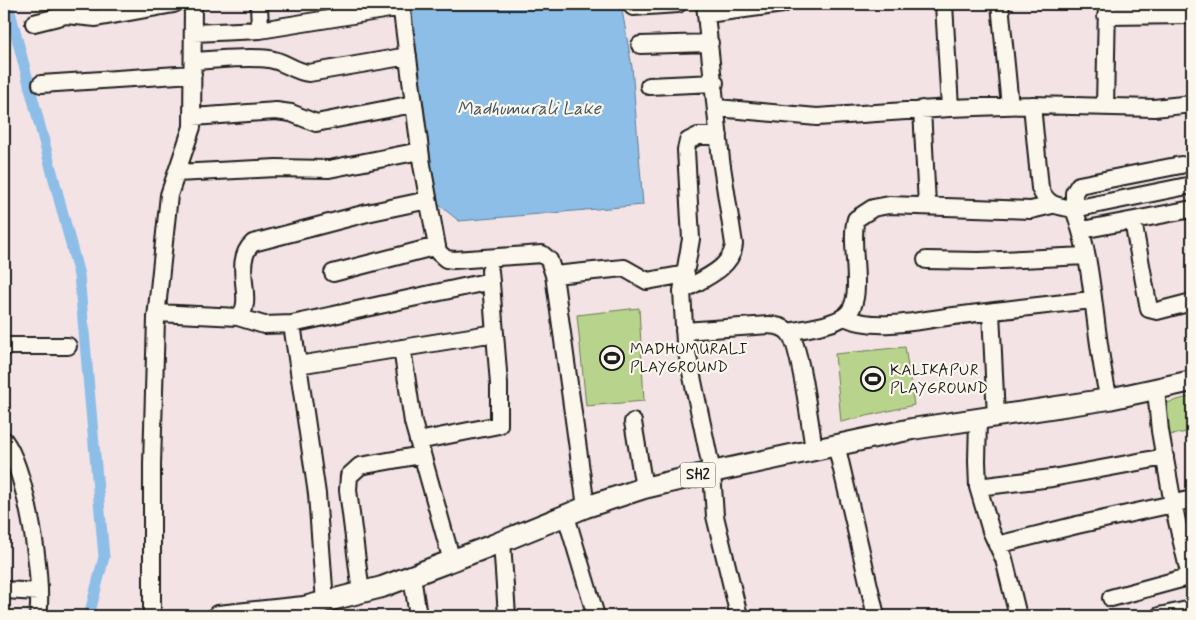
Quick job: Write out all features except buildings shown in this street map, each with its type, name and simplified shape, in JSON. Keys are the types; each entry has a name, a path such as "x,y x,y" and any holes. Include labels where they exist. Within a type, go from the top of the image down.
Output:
{"main road":[{"name":"SH2","path":"218,616 264,613 325,602 361,592 412,576 502,542 586,507 644,488 836,444 987,418 1109,400 1192,381"}],"street":[{"path":"34,23 66,16 96,18 174,4"},
{"path":"152,616 152,465 157,313 164,223 169,195 187,148 193,117 193,4"},
{"path":"258,4 260,30"},
{"path":"633,7 678,4"},
{"path":"682,291 724,265 733,255 734,244 719,136 706,9 783,4"},
{"path":"944,4 950,108"},
{"path":"1000,4 1010,106"},
{"path":"194,32 260,30 402,5 413,104 438,252 446,259 542,254 549,260 554,275 586,507"},
{"path":"1105,106 1106,10 1192,15"},
{"path":"640,46 710,43"},
{"path":"41,84 270,59 283,62 298,72 309,74 408,56"},
{"path":"649,86 714,83"},
{"path":"193,117 276,112 291,114 316,123 413,104"},
{"path":"717,108 817,117 922,109 1032,105 1154,108 1192,104"},
{"path":"1032,105 1040,188 1044,197 1052,205"},
{"path":"922,109 927,205"},
{"path":"719,136 698,136 688,141 686,150 691,239 682,291 684,331 699,418 712,472 715,516 739,616"},
{"path":"176,173 276,168 329,169 420,151"},
{"path":"1109,400 1100,366 1086,256 1082,230 1074,209 1074,193 1079,184 1181,165"},
{"path":"1157,170 1160,192"},
{"path":"789,332 844,317 852,311 855,303 853,239 856,219 873,208 889,205 927,205 1022,210 1052,205 1074,209 1192,185"},
{"path":"238,317 244,308 244,255 253,243 367,213 428,200"},
{"path":"1082,230 1192,209"},
{"path":"1133,221 1149,309 1157,311 1192,302"},
{"path":"333,274 437,246"},
{"path":"926,260 979,261 1086,256"},
{"path":"361,592 347,482 349,476 360,466 499,425 499,384 489,257"},
{"path":"554,275 624,268 647,280 686,274"},
{"path":"157,313 238,317 264,325 292,324 491,282"},
{"path":"844,317 855,322 869,324 1092,300"},
{"path":"991,312 987,418 977,461 978,487 991,532 1004,559 1018,616"},
{"path":"292,324 320,522 325,602"},
{"path":"684,331 769,325 781,326 789,332 797,351 814,449"},
{"path":"298,365 495,333"},
{"path":"4,346 68,346"},
{"path":"402,348 420,448 452,561"},
{"path":"1111,598 1191,577 1173,504 1156,390"},
{"path":"633,422 644,488"},
{"path":"4,440 16,464 26,500 39,592 38,616"},
{"path":"836,444 876,616"},
{"path":"978,487 1052,478 1165,457"},
{"path":"998,545 1192,499"},
{"path":"566,516 596,616"},
{"path":"502,542 507,616"},
{"path":"412,576 418,616"},
{"path":"4,590 39,592"},
{"path":"1159,616 1192,609"}],"green space":[{"name":"MADHUMURALI PLAYGROUND","path":"639,308 644,401 586,406 577,315"},
{"name":"KALIKAPUR PLAYGROUND","path":"905,347 914,405 841,422 835,354"},
{"path":"1192,396 1192,431 1166,436 1159,405"}],"water":[{"name":"Madhumurali Lake","path":"409,4 621,4 632,67 643,205 459,221 434,201"}],"waterway":[{"path":"8,4 79,275 104,557 89,616"}],"place":[{"name":"MADHUMURALI PLAYGROUND","path":"612,358"},
{"name":"KALIKAPUR PLAYGROUND","path":"873,379"}]}
